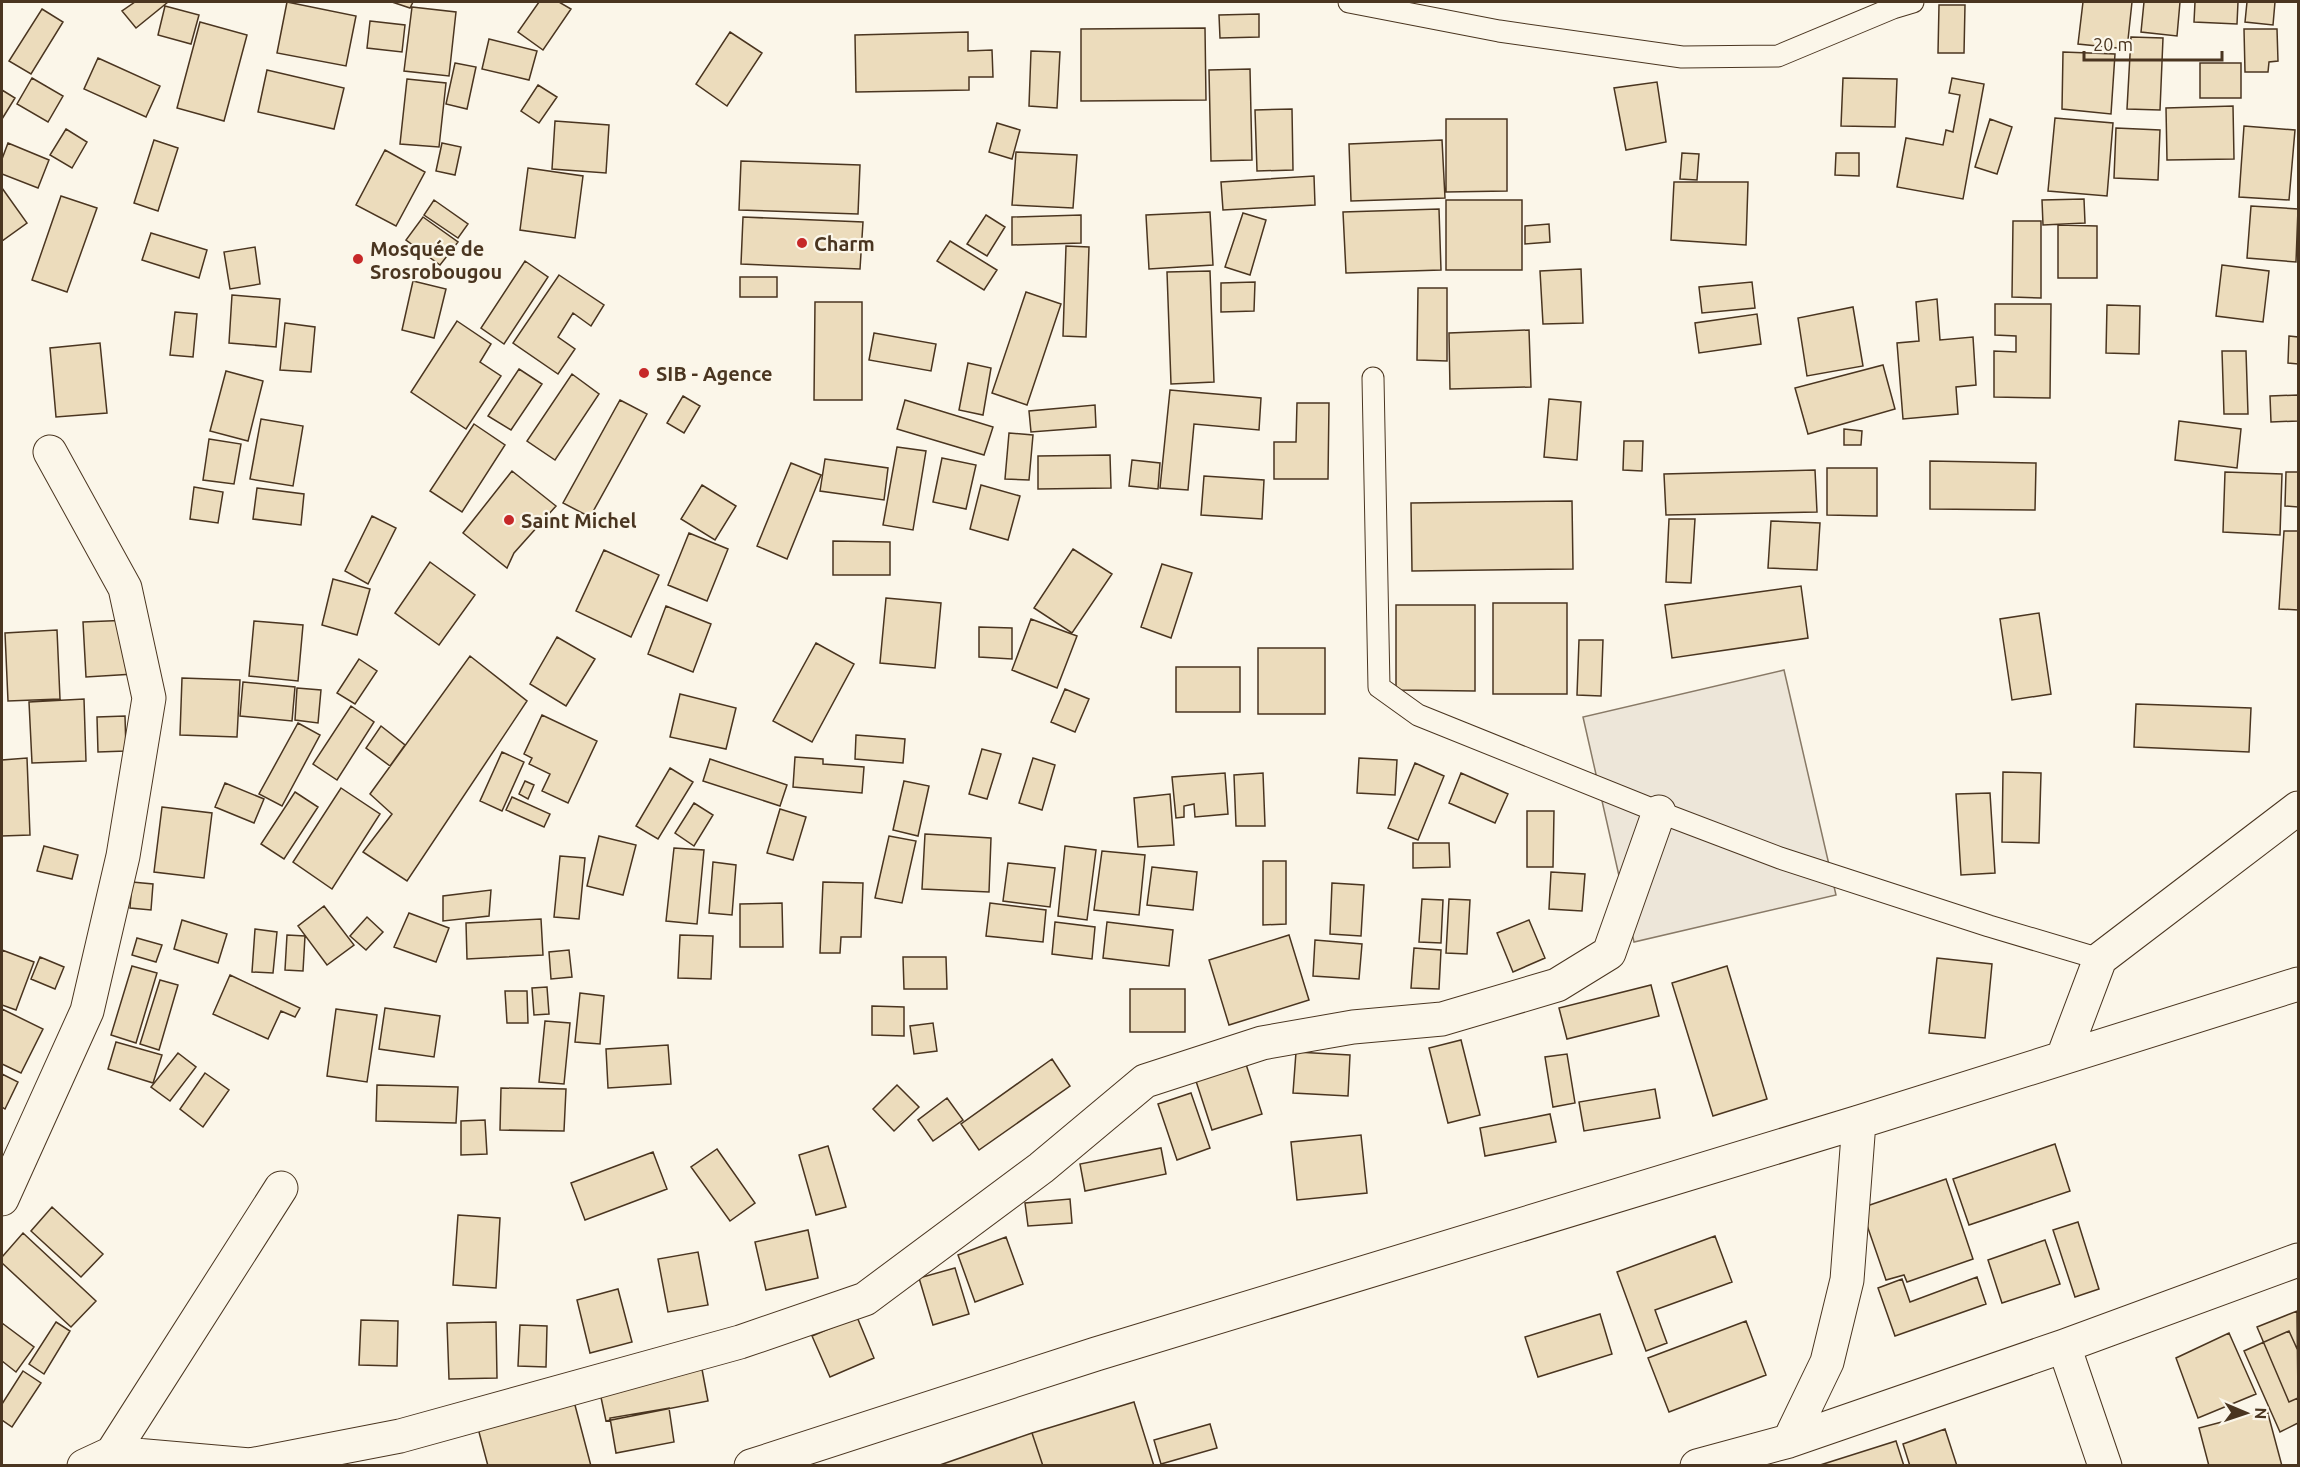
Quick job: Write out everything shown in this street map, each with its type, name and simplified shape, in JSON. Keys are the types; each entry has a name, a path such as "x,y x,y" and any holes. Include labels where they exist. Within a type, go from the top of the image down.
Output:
{"street":[{"path":"2,1199 87,1011 123,856 149,698 125,588 50,452"},
{"path":"2063,1057 2100,959 2298,808"},
{"path":"98,1459 250,1465 400,1436 740,1342 865,1299 1041,1168 1145,1082 1262,1043 1353,1027 1442,1019 1557,985 1609,953 1659,812"},
{"path":"751,1466 1096,1354 1859,1122 2298,984"},
{"path":"1789,1441 1827,1362 1847,1280 1859,1122"},
{"path":"98,1459 281,1188"},
{"path":"1697,1466 1789,1441 2064,1346 2298,1260"},
{"path":"2064,1346 2105,1466"}],"lane":[{"path":"1349,2 1498,31 1682,57 1778,56 1893,8 1913,2"},
{"path":"1373,378 1379,687 1418,715 1659,812 1791,861 1989,926 2100,959"}],"shaded area":[{"path":"1784,670 1836,895 1634,942 1583,717"}],"building":[{"path":"135,2 168,2 136,28 122,11"},
{"path":"287,2 356,16 346,66 277,53"},
{"path":"392,2 413,2 410,8"},
{"path":"539,2 559,2 571,9 543,50 518,32"},
{"path":"2083,2 2132,2 2127,49 2078,44"},
{"path":"2144,2 2180,2 2177,36 2141,32"},
{"path":"2195,2 2238,2 2237,24 2194,22"},
{"path":"2247,2 2275,2 2273,25 2245,22"},
{"path":"1939,5 1965,5 1964,53 1938,53"},
{"path":"165,6 199,15 191,44 158,35"},
{"path":"412,7 456,12 449,76 404,71"},
{"path":"42,9 63,22 31,74 9,61"},
{"path":"1259,14 1259,37 1220,38 1219,15"},
{"path":"370,21 405,25 402,52 367,48"},
{"path":"200,22 247,35 224,121 177,108"},
{"path":"1205,28 1206,100 1081,101 1081,29"},
{"path":"2244,29 2277,29 2278,61 2269,62 2268,72 2245,72"},
{"path":"730,32 762,53 727,106 696,84"},
{"path":"968,32 968,51 992,50 993,77 969,77 969,90 856,92 855,35"},
{"path":"2131,37 2163,38 2160,110 2127,109"},
{"path":"489,39 537,51 529,80 482,69"},
{"path":"1031,51 1060,52 1057,108 1029,106"},
{"path":"2063,52 2115,54 2111,114 2062,109"},
{"path":"98,58 160,86 146,117 84,89"},
{"path":"455,63 476,67 467,109 446,104"},
{"path":"2200,63 2241,63 2241,98 2200,98"},
{"path":"1250,69 1252,160 1211,161 1209,70"},
{"path":"267,70 344,88 334,129 258,112"},
{"path":"32,78 63,96 48,122 17,104"},
{"path":"1843,78 1897,79 1895,127 1841,126"},
{"path":"1952,78 1984,84 1963,199 1897,187 1906,138 1943,145 1946,130 1953,132 1960,95 1949,93"},
{"path":"407,79 446,83 439,147 400,144"},
{"path":"1657,82 1666,142 1626,150 1614,88"},
{"path":"538,85 557,97 539,123 521,111"},
{"path":"2,90 15,98 2,119"},
{"path":"2233,106 2234,159 2167,160 2166,108"},
{"path":"1292,109 1293,170 1257,171 1255,110"},
{"path":"2055,118 2113,123 2107,196 2048,191"},
{"path":"1446,119 1507,119 1507,191 1446,192"},
{"path":"1990,119 2012,127 1997,174 1975,167"},
{"path":"555,121 609,125 606,173 552,169"},
{"path":"997,123 1020,130 1012,159 989,152"},
{"path":"2244,126 2295,130 2289,200 2239,197"},
{"path":"2116,128 2160,130 2158,180 2114,178"},
{"path":"66,129 87,142 72,168 50,155"},
{"path":"154,140 178,148 158,211 134,203"},
{"path":"1442,140 1445,198 1351,201 1349,144"},
{"path":"8,143 49,160 38,188 2,174 2,159"},
{"path":"442,143 461,147 455,175 436,171"},
{"path":"385,150 425,172 396,226 356,205"},
{"path":"1016,152 1077,155 1073,208 1012,205"},
{"path":"1682,153 1699,154 1697,180 1680,179"},
{"path":"1836,153 1859,153 1859,176 1835,175"},
{"path":"741,161 860,165 858,214 739,210"},
{"path":"528,168 583,176 575,238 520,230"},
{"path":"1314,176 1315,205 1223,210 1221,182"},
{"path":"1674,182 1748,182 1746,245 1671,240"},
{"path":"2,188 27,223 2,241"},
{"path":"61,196 97,208 67,292 32,280"},
{"path":"2084,199 2085,223 2043,225 2042,200"},
{"path":"434,200 468,224 458,238 424,215"},
{"path":"1446,200 1522,200 1522,270 1446,270"},
{"path":"2251,206 2298,209 2296,262 2247,258"},
{"path":"1439,209 1441,270 1346,273 1343,212"},
{"path":"1210,212 1213,265 1149,269 1146,215"},
{"path":"1243,213 1266,220 1250,275 1225,267"},
{"path":"986,215 1005,227 987,256 967,244"},
{"path":"1081,215 1081,243 1012,245 1012,217"},
{"path":"423,217 458,242 440,265 406,240"},
{"name":"Charm","path":"743,217 863,222 860,269 741,264"},
{"path":"2013,221 2041,221 2041,298 2012,297"},
{"path":"1549,224 1550,242 1525,244 1525,226"},
{"path":"2058,225 2097,226 2097,278 2058,278"},
{"path":"151,233 207,250 199,278 142,260"},
{"path":"950,241 997,270 984,290 937,261"},
{"path":"1066,246 1089,247 1086,337 1063,336"},
{"path":"255,247 260,284 230,289 224,252"},
{"path":"525,261 548,277 504,344 481,328"},
{"path":"2222,265 2269,271 2263,322 2216,316"},
{"path":"1581,269 1583,323 1543,324 1540,271"},
{"path":"1210,271 1214,382 1171,384 1167,272"},
{"path":"559,275 604,305 591,326 573,313 558,337 575,349 558,374 513,343"},
{"path":"740,277 777,277 777,297 740,297"},
{"path":"413,281 446,289 434,338 402,330"},
{"path":"1255,282 1254,311 1221,312 1221,283"},
{"path":"1752,282 1755,308 1702,313 1699,287"},
{"path":"1418,288 1447,288 1447,361 1417,360"},
{"path":"1026,292 1061,304 1027,405 992,393"},
{"path":"232,295 280,299 276,347 229,343"},
{"path":"1937,299 1940,340 1973,337 1976,385 1956,387 1958,414 1903,419 1897,343 1919,341 1916,302"},
{"path":"815,302 862,302 862,400 814,400"},
{"path":"1995,304 2051,304 2050,398 1994,397 1994,351 2016,352 2016,336 1995,335"},
{"path":"2107,305 2140,306 2139,354 2106,353"},
{"path":"1853,307 1863,366 1807,376 1798,318"},
{"path":"175,312 197,314 193,357 170,355"},
{"path":"1757,314 1761,344 1699,353 1695,323"},
{"path":"457,321 491,344 480,362 501,376 466,429 411,392"},
{"path":"285,323 315,327 311,372 280,370"},
{"path":"1529,330 1531,387 1450,389 1449,333"},
{"path":"874,333 936,344 931,371 869,360"},
{"path":"2289,336 2298,337 2298,364 2288,363"},
{"path":"100,343 107,413 56,417 50,348"},
{"path":"2222,351 2246,351 2248,414 2224,414"},
{"path":"968,363 991,368 983,415 959,410"},
{"path":"1883,365 1895,409 1808,434 1795,388"},
{"path":"519,369 542,384 511,430 488,416"},
{"path":"226,371 263,381 248,441 210,431"},
{"path":"572,374 599,394 555,460 527,441"},
{"path":"1170,390 1261,398 1259,430 1194,424 1188,490 1160,488"},
{"path":"2298,395 2298,421 2271,422 2270,396"},
{"path":"683,396 700,406 684,433 667,423"},
{"path":"1549,399 1581,402 1577,460 1544,457"},
{"path":"620,400 647,414 590,517 563,503"},
{"path":"905,400 993,427 984,455 897,429"},
{"path":"1297,403 1329,403 1328,479 1274,479 1274,442 1296,442"},
{"path":"1095,405 1096,427 1031,432 1029,411"},
{"path":"261,419 303,426 293,486 250,479"},
{"path":"2179,421 2241,429 2237,468 2175,460"},
{"path":"474,424 505,445 462,512 430,491"},
{"path":"1844,429 1862,431 1861,445 1844,445"},
{"path":"1009,433 1033,435 1029,480 1005,479"},
{"path":"209,439 241,444 234,484 203,480"},
{"path":"1624,441 1643,441 1642,471 1623,470"},
{"path":"897,447 926,451 913,530 883,525"},
{"path":"1110,455 1111,488 1038,489 1038,456"},
{"path":"942,458 976,465 966,509 933,502"},
{"path":"825,459 888,468 884,500 820,491"},
{"path":"1132,460 1160,463 1158,489 1129,486"},
{"path":"1930,461 2036,463 2035,510 1930,509"},
{"path":"791,463 821,475 787,559 757,546"},
{"path":"1827,468 1877,468 1877,516 1827,515"},
{"path":"1815,470 1817,512 1666,515 1664,474"},
{"name":"Saint Michel","path":"512,471 556,506 514,553 507,568 463,533"},
{"path":"2225,472 2282,474 2280,535 2223,532"},
{"path":"2286,472 2298,472 2298,507 2285,506"},
{"path":"1204,476 1264,480 1262,519 1201,515"},
{"path":"702,485 736,506 715,540 681,519"},
{"path":"981,485 1020,496 1008,540 970,529"},
{"path":"194,487 223,492 218,523 190,519"},
{"path":"257,488 304,494 301,525 253,519"},
{"path":"1572,501 1573,569 1412,571 1411,503"},
{"path":"372,516 396,528 368,584 345,571"},
{"path":"1669,519 1695,519 1691,583 1666,582"},
{"path":"1771,521 1820,523 1817,570 1768,568"},
{"path":"2284,531 2298,531 2298,610 2279,609"},
{"path":"689,533 728,549 707,601 668,585"},
{"path":"833,541 890,542 890,575 833,575"},
{"path":"1073,549 1112,574 1072,633 1034,608"},
{"path":"604,550 659,575 631,637 576,611"},
{"path":"430,562 475,595 439,645 395,613"},
{"path":"1162,564 1192,573 1171,638 1141,627"},
{"path":"333,579 370,589 357,635 322,625"},
{"path":"1801,586 1808,638 1672,658 1665,605"},
{"path":"886,598 941,603 935,668 880,663"},
{"path":"1493,603 1567,603 1567,694 1493,694"},
{"path":"1396,605 1475,605 1475,691 1396,690"},
{"path":"666,606 711,624 693,672 648,654"},
{"path":"2039,613 2051,694 2012,700 2000,619"},
{"path":"1031,619 1077,636 1057,688 1012,670"},
{"path":"131,620 134,674 86,677 83,622"},
{"path":"254,621 303,625 298,681 249,676"},
{"path":"979,627 1012,628 1012,659 979,657"},
{"path":"57,630 60,699 8,701 5,633"},
{"path":"557,637 595,659 566,706 530,684"},
{"path":"1579,640 1603,640 1601,696 1577,695"},
{"path":"816,643 854,664 812,742 773,721"},
{"path":"1258,648 1325,648 1325,714 1258,714"},
{"path":"470,656 527,701 407,881 363,852 392,814 370,794"},
{"path":"359,659 377,671 355,704 337,693"},
{"path":"1176,667 1240,667 1240,712 1176,712"},
{"path":"182,678 240,680 237,737 180,735"},
{"path":"243,682 295,687 292,721 240,716"},
{"path":"297,688 321,690 318,723 295,720"},
{"path":"1065,689 1089,699 1075,732 1051,722"},
{"path":"680,694 736,708 726,749 670,737"},
{"path":"84,699 86,761 32,763 29,702"},
{"path":"2136,704 2251,708 2249,752 2134,747"},
{"path":"351,706 374,722 337,780 313,764"},
{"path":"542,715 597,741 568,803 542,791 550,774 529,764 532,758 524,754"},
{"path":"125,716 126,751 98,752 97,717"},
{"path":"298,723 320,735 282,806 259,794"},
{"path":"381,726 405,745 390,766 366,748"},
{"path":"856,735 905,739 903,763 855,759"},
{"path":"982,749 1001,754 987,799 969,794"},
{"path":"502,752 524,762 502,811 480,801"},
{"path":"795,757 823,759 823,764 864,767 862,793 793,787"},
{"path":"27,758 30,835 2,836 2,760"},
{"path":"1033,758 1055,765 1042,810 1019,803"},
{"path":"1359,758 1397,760 1395,795 1357,793"},
{"path":"710,759 787,785 780,806 703,781"},
{"path":"1415,763 1444,776 1418,840 1388,828"},
{"path":"670,768 693,782 658,839 636,826"},
{"path":"2003,772 2041,773 2039,843 2002,842"},
{"path":"1225,773 1228,814 1195,817 1194,804 1184,806 1184,817 1176,818 1172,777"},
{"path":"1263,773 1265,826 1236,826 1234,775"},
{"path":"1461,773 1508,794 1495,823 1449,803"},
{"path":"525,781 534,785 528,799 519,794"},
{"path":"904,781 929,786 918,836 893,830"},
{"path":"225,783 264,799 254,823 215,807"},
{"path":"341,788 380,814 332,889 293,862"},
{"path":"295,792 318,807 284,859 261,844"},
{"path":"1990,793 1995,873 1961,875 1956,794"},
{"path":"1170,794 1174,845 1138,847 1134,798"},
{"path":"512,797 550,814 544,827 506,810"},
{"path":"694,803 713,815 694,846 675,833"},
{"path":"162,807 212,813 204,878 154,872"},
{"path":"780,809 806,817 793,860 767,853"},
{"path":"1527,811 1554,811 1553,867 1527,867"},
{"path":"925,834 991,838 989,892 922,889"},
{"path":"599,836 636,845 623,895 587,886"},
{"path":"889,836 916,841 902,903 875,898"},
{"path":"1413,843 1449,843 1450,867 1413,868"},
{"path":"44,846 78,855 72,879 37,871"},
{"path":"1065,846 1096,850 1087,920 1058,916"},
{"path":"674,848 704,850 697,924 666,921"},
{"path":"1102,851 1145,855 1139,915 1094,910"},
{"path":"560,856 585,858 579,919 554,917"},
{"path":"1263,861 1286,861 1286,924 1263,925"},
{"path":"713,862 736,865 732,915 709,913"},
{"path":"1008,863 1055,868 1050,907 1003,901"},
{"path":"1152,867 1197,872 1193,910 1147,905"},
{"path":"1551,872 1585,874 1582,911 1549,909"},
{"path":"132,882 153,884 151,910 130,908"},
{"path":"823,882 863,883 861,937 841,937 840,953 820,953"},
{"path":"1332,883 1364,885 1361,936 1330,934"},
{"path":"491,890 489,916 443,921 443,896"},
{"path":"1422,899 1443,900 1441,943 1419,942"},
{"path":"1449,899 1470,900 1467,954 1446,953"},
{"path":"782,903 783,947 740,947 740,904"},
{"path":"990,903 1046,910 1043,942 986,936"},
{"path":"324,906 354,945 327,965 298,926"},
{"path":"409,913 449,928 436,962 394,947"},
{"path":"367,917 383,932 366,950 350,936"},
{"path":"541,919 543,955 467,959 466,923"},
{"path":"182,920 227,934 218,963 174,949"},
{"path":"1529,920 1545,958 1513,972 1497,933"},
{"path":"1055,922 1095,927 1092,959 1052,954"},
{"path":"1107,922 1173,930 1169,966 1103,958"},
{"path":"255,929 277,932 273,973 252,972"},
{"path":"287,935 305,936 303,971 285,970"},
{"path":"680,935 713,936 711,979 678,978"},
{"path":"1289,935 1309,1000 1229,1025 1209,960"},
{"path":"137,938 162,945 156,962 132,955"},
{"path":"1315,940 1362,944 1359,979 1313,976"},
{"path":"1414,948 1441,950 1439,989 1411,988"},
{"path":"2,950 34,962 16,1010 2,1005"},
{"path":"569,950 572,977 551,979 549,952"},
{"path":"40,957 64,967 55,989 31,979"},
{"path":"903,957 946,957 947,989 904,989"},
{"path":"1937,958 1992,964 1985,1038 1929,1033"},
{"path":"132,966 157,973 136,1043 111,1035"},
{"path":"1727,966 1767,1099 1713,1116 1672,983"},
{"path":"230,975 300,1008 295,1017 281,1011 268,1039 213,1014"},
{"path":"160,980 178,985 159,1050 140,1044"},
{"path":"1651,985 1659,1016 1567,1039 1559,1008"},
{"path":"547,987 549,1014 534,1015 532,988"},
{"path":"1130,989 1185,989 1185,1032 1130,1032"},
{"path":"505,991 527,991 528,1023 507,1023"},
{"path":"580,993 604,996 600,1044 575,1042"},
{"path":"872,1006 904,1007 904,1036 872,1035"},
{"path":"385,1008 440,1016 434,1057 379,1049"},
{"path":"2,1009 43,1029 21,1073 2,1064"},
{"path":"336,1009 377,1015 367,1082 327,1076"},
{"path":"545,1021 570,1023 564,1084 539,1082"},
{"path":"933,1023 937,1051 914,1054 910,1026"},
{"path":"1461,1040 1480,1115 1448,1123 1429,1048"},
{"path":"116,1042 162,1055 153,1083 108,1069"},
{"path":"668,1045 671,1084 608,1088 606,1049"},
{"path":"1296,1052 1350,1055 1348,1096 1293,1093"},
{"path":"178,1053 196,1067 170,1101 151,1087"},
{"path":"1567,1054 1575,1103 1553,1107 1545,1057"},
{"path":"1244,1058 1262,1114 1212,1130 1194,1075"},
{"path":"1052,1059 1070,1086 979,1150 961,1124"},
{"path":"205,1073 229,1090 203,1127 180,1109"},
{"path":"2,1074 18,1082 5,1109 2,1107"},
{"path":"377,1085 458,1087 456,1123 376,1121"},
{"path":"897,1085 919,1107 894,1131 873,1109"},
{"path":"501,1088 566,1089 564,1131 500,1130"},
{"path":"1655,1089 1660,1118 1584,1131 1579,1102"},
{"path":"1191,1093 1210,1148 1177,1160 1158,1104"},
{"path":"947,1098 963,1120 933,1141 918,1120"},
{"path":"1550,1114 1556,1142 1485,1156 1480,1128"},
{"path":"485,1120 487,1154 461,1155 461,1121"},
{"path":"1361,1135 1367,1193 1297,1200 1291,1142"},
{"path":"2055,1144 2070,1191 1969,1225 1953,1179"},
{"path":"828,1146 846,1207 816,1215 799,1155"},
{"path":"1161,1148 1166,1174 1085,1191 1080,1164"},
{"path":"717,1149 755,1203 730,1221 691,1167"},
{"path":"653,1152 667,1189 585,1220 571,1183"},
{"path":"1946,1179 1973,1259 1907,1282 1904,1275 1886,1280 1861,1208"},
{"path":"1070,1199 1072,1223 1028,1226 1025,1203"},
{"path":"52,1207 103,1254 81,1277 31,1231"},
{"path":"458,1215 500,1218 496,1288 453,1285"},
{"path":"2078,1222 2099,1289 2075,1297 2053,1230"},
{"path":"808,1230 818,1278 766,1290 755,1242"},
{"path":"23,1233 96,1301 71,1327 2,1263 2,1257"},
{"path":"1715,1236 1732,1282 1655,1310 1667,1343 1646,1351 1617,1272"},
{"path":"1006,1237 1023,1284 975,1302 958,1255"},
{"path":"2045,1240 2060,1284 2002,1303 1988,1260"},
{"path":"698,1252 708,1305 668,1312 658,1259"},
{"path":"955,1268 969,1314 933,1325 919,1278"},
{"path":"1977,1277 1986,1304 1895,1336 1878,1288 1902,1279 1910,1302"},
{"path":"618,1289 632,1342 590,1353 577,1300"},
{"path":"2297,1311 2298,1398 2289,1402 2257,1327"},
{"path":"1600,1314 1612,1354 1538,1377 1525,1337"},
{"path":"857,1317 874,1358 830,1377 812,1336"},
{"path":"361,1320 398,1321 397,1366 359,1365"},
{"path":"1746,1321 1766,1375 1669,1412 1648,1358"},
{"path":"56,1322 70,1331 44,1374 29,1364"},
{"path":"496,1322 497,1378 449,1379 447,1323"},
{"path":"2,1323 34,1347 16,1372 2,1361"},
{"path":"520,1325 547,1326 546,1367 518,1366"},
{"path":"2289,1331 2298,1351 2298,1423 2280,1432 2244,1351"},
{"path":"2229,1333 2256,1394 2198,1418 2176,1358"},
{"path":"701,1364 708,1401 606,1421 598,1383"},
{"path":"23,1371 41,1383 12,1427 2,1420 2,1404"},
{"path":"571,1390 591,1466 488,1466 475,1417"},
{"path":"1134,1402 1154,1466 1043,1466 1032,1433"},
{"path":"669,1408 674,1442 616,1453 610,1418"},
{"path":"2267,1410 2282,1466 2209,1466 2199,1428"},
{"path":"1210,1424 1217,1448 1161,1464 1154,1440"},
{"path":"1945,1429 1957,1466 1910,1466 1903,1444"},
{"path":"1032,1433 1043,1466 937,1466"},
{"path":"1896,1441 1904,1466 1817,1466"}],"place":[{"name":"Charm","path":"802,243"},
{"name":"Mosquée de Srosrobougou","path":"358,259"},
{"name":"SIB - Agence","path":"644,373"},
{"name":"Saint Michel","path":"509,520"}]}
